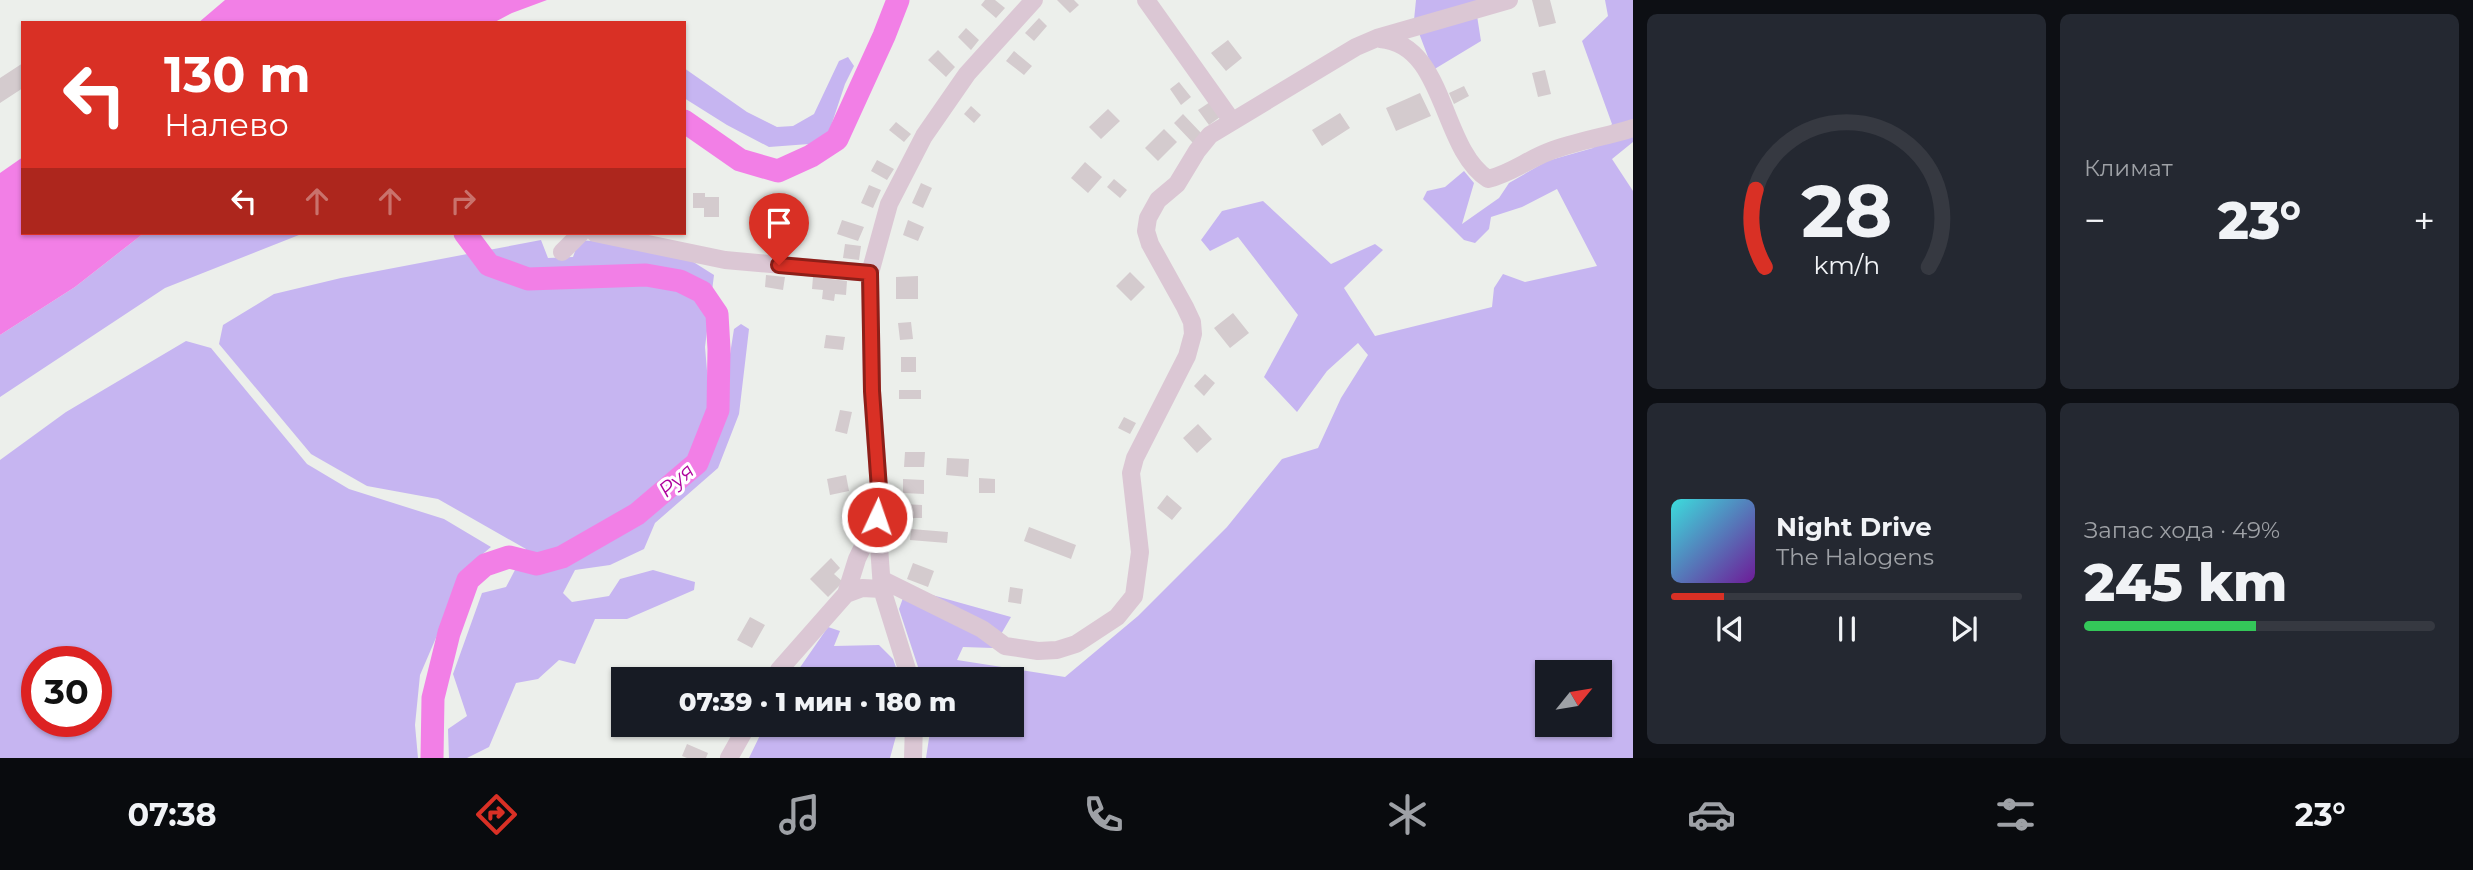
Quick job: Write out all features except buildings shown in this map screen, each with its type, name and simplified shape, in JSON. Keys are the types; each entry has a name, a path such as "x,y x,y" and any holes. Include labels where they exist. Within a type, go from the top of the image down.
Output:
{"street":[{"path":"907,667 883,584 877,517 879,489 872,391 870,273 889,204 924,136 967,74 1034,0"},
{"path":"1146,0 1232,121"},
{"path":"846,594 883,584 982,629 1005,646 1038,651 1057,650 1076,644 1117,617 1133,596 1140,552 1131,474 1135,458 1187,356 1193,334 1192,323 1185,307 1150,244 1146,231 1148,218 1158,200 1177,184 1210,135 1356,47 1377,38 1509,0"},
{"path":"1377,38 1392,40 1416,56 1428,73 1470,164 1488,179 1502,176 1538,155 1571,143 1633,128"},
{"path":"562,252 580,235"},
{"path":"608,235 725,260 870,273"},
{"path":"782,667 846,594 857,559 877,517"},
{"path":"729,758 741,737"},
{"path":"913,758 914,737"}],"shaded area":[{"path":"225,0 547,0 497,21 200,21"},
{"path":"1416,0 1486,0 1475,3 1481,41 1433,70 1414,20"},
{"path":"1605,0 1633,0 1633,142 1612,159 1633,191 1633,758 926,758 929,737 1024,737 1024,671 1065,677 1138,616 1227,527 1282,459 1318,448 1341,398 1368,355 1358,343 1327,371 1297,412 1264,377 1298,315 1238,237 1210,251 1201,240 1222,211 1263,201 1331,264 1375,244 1383,250 1344,288 1375,336 1492,307 1494,288 1503,274 1525,282 1597,266 1557,189 1522,207 1491,217 1489,229 1475,243 1464,240 1423,199 1427,191 1445,187 1464,171 1474,183 1462,224 1499,198 1509,183 1547,161 1593,148 1612,124 1582,41 1608,16"},
{"path":"848,57 854,66 829,132 809,144 769,147 686,99 686,69 747,112 777,127 793,126 814,114 839,61"},
{"path":"21,158 21,235 141,235 75,287 0,335 0,173"},
{"path":"141,235 299,235 165,288 0,397 0,335 75,287"},
{"path":"541,240 548,258 573,257 579,240 618,243 687,258 714,275 705,347 709,394 721,390 734,329 741,324 749,329 739,414 718,468 655,523 644,549 610,565 575,570 563,593 572,602 609,596 620,579 653,570 695,582 694,590 627,619 595,619 575,664 559,660 538,679 516,683 489,747 467,758 449,758 448,729 467,716 453,674 482,593 506,587 526,549 438,499 367,486 311,454 219,344 223,325 274,294 341,278"},
{"path":"186,341 211,348 307,464 349,489 444,519 491,547 466,568 420,675 415,725 418,758 0,758 0,460 66,412"},
{"path":"925,593 1011,617 993,648 963,647 957,660 1001,667 918,667 899,609 903,598"},
{"path":"828,627 840,631 834,646 879,645 893,659 896,667 800,667"},
{"path":"759,737 896,737 890,758 749,758"}],"waterway":[{"name":"Руя","path":"686,122 740,160 778,171 811,156 837,139 898,0"},
{"name":"Руя","path":"432,758 433,698 449,633 468,580 485,565 509,557 537,564 562,557 637,514 697,463 718,410 717,314 702,292 680,281 646,275 528,279 489,265 466,235"}],"route":[{"path":"779,265 870,273 872,391 879,489 877,517"}]}
